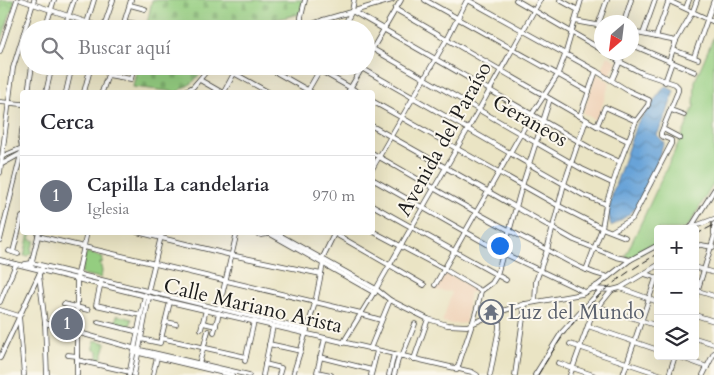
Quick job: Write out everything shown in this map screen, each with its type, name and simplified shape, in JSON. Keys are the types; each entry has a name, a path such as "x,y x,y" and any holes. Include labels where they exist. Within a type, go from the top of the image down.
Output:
{"street":[{"path":"0,51 17,0"},
{"path":"21,0 34,2 81,20"},
{"path":"48,20 54,0"},
{"path":"67,20 74,0"},
{"path":"88,20 94,0"},
{"path":"107,20 113,0"},
{"path":"125,20 131,0"},
{"path":"301,20 305,0"},
{"path":"346,20 352,11 354,0"},
{"path":"323,20 392,0"},
{"path":"375,44 401,0"},
{"path":"425,0 588,92"},
{"path":"375,164 468,0 649,100 648,105 636,121 612,183 602,228 586,270"},
{"path":"516,0 594,45"},
{"name":"Avenida del Paraíso","path":"343,342 468,129 540,0"},
{"path":"560,0 578,10"},
{"path":"435,285 532,114 557,76 581,0"},
{"path":"603,15 607,0"},
{"path":"626,15 630,0"},
{"path":"643,34 655,0"},
{"path":"686,8 689,0"},
{"path":"665,82 676,41 697,0"},
{"path":"674,50 696,58 714,0"},
{"path":"656,37 669,1 714,22"},
{"path":"28,20 34,2"},
{"path":"130,5 145,8"},
{"path":"395,10 586,120 628,141"},
{"path":"352,11 368,20"},
{"path":"575,21 594,25"},
{"path":"375,24 578,141 620,162"},
{"path":"639,34 676,41"},
{"path":"0,172 13,68 20,46"},
{"path":"639,48 694,72"},
{"name":"Geraneos","path":"375,51 590,173 612,183"},
{"path":"612,80 620,62 678,87 672,110 661,134 671,142 632,219 612,231"},
{"path":"580,116 596,71"},
{"path":"28,90 31,75"},
{"path":"46,90 50,75"},
{"path":"66,90 70,75"},
{"path":"85,90 89,75"},
{"path":"103,90 108,75"},
{"path":"113,75 131,79 132,75"},
{"path":"188,90 204,75"},
{"path":"223,90 233,75"},
{"path":"236,75 264,90"},
{"path":"280,75 306,90"},
{"path":"310,90 318,75"},
{"path":"330,75 349,90 357,75"},
{"path":"375,75 564,184 606,204"},
{"path":"200,80 218,90"},
{"path":"457,370 470,326 476,314 481,291 492,283 497,275 535,142 550,99"},
{"path":"0,102 20,104"},
{"path":"375,103 559,206 602,228 625,236"},
{"path":"597,126 605,107 636,121"},
{"path":"672,110 684,115"},
{"path":"535,302 535,285 547,250 564,184 586,120"},
{"path":"375,128 574,240 616,257 630,260"},
{"path":"663,129 680,138"},
{"path":"1,157 20,152"},
{"path":"1,165 20,152"},
{"path":"375,154 568,263 608,277"},
{"path":"0,240 20,159"},
{"path":"375,181 503,253 585,292"},
{"path":"691,225 714,190"},
{"path":"375,207 506,280"},
{"path":"697,225 714,219"},
{"path":"18,254 11,252 20,223"},
{"path":"699,285 713,247 714,224"},
{"path":"375,233 481,291"},
{"path":"31,265 39,235"},
{"path":"42,235 84,248 381,320"},
{"path":"77,375 77,276 86,235"},
{"path":"150,235 231,255 321,274"},
{"path":"148,291 161,235"},
{"path":"214,332 236,235"},
{"path":"274,235 323,264 428,319 447,325 470,326 500,312 525,304 585,292 592,289 630,260 654,247"},
{"path":"293,375 315,303 323,264 322,259 333,235"},
{"path":"337,235 424,285"},
{"path":"699,245 713,247"},
{"path":"307,253 322,259 374,291"},
{"name":"Calle Mariano Arista","path":"0,260 77,276 170,302 219,311 377,351 472,372 477,375"},
{"path":"0,302 18,264"},
{"path":"0,358 42,268"},
{"path":"592,289 612,290 620,288 654,268"},
{"path":"699,268 714,273"},
{"path":"644,274 654,277"},
{"path":"39,276 45,323 47,375"},
{"path":"101,282 96,305 141,315"},
{"name":"Calle Mariano Arista","path":"101,282 148,291 273,326 307,332"},
{"path":"623,375 654,286"},
{"path":"620,288 654,301"},
{"path":"535,375 562,332 601,290"},
{"path":"570,375 591,316 612,290"},
{"path":"699,291 714,296"},
{"path":"137,351 141,315 147,296"},
{"path":"68,355 131,374 141,338 147,296"},
{"path":"370,349 390,300"},
{"path":"161,340 170,302"},
{"path":"64,304 88,310"},
{"path":"515,375 525,304"},
{"path":"599,307 654,325"},
{"path":"0,310 19,316"},
{"path":"201,330 206,310"},
{"path":"490,375 499,328 500,312"},
{"path":"698,315 714,321"},
{"path":"19,316 24,375"},
{"path":"414,359 428,319"},
{"path":"141,338 204,347 245,359 254,321"},
{"path":"98,322 139,332"},
{"path":"166,322 176,324"},
{"path":"45,323 157,357 232,375"},
{"path":"203,323 216,326"},
{"path":"389,375 415,324"},
{"path":"263,375 273,326"},
{"path":"588,326 654,349"},
{"path":"199,364 208,331"},
{"path":"325,338 318,372 331,375"},
{"path":"699,339 714,344"},
{"path":"243,340 250,341"},
{"path":"269,344 300,352"},
{"path":"570,344 662,375"},
{"path":"137,351 249,375"},
{"path":"371,375 377,351"},
{"path":"703,375 714,353"},
{"path":"394,375 398,356"},
{"path":"152,375 157,357"},
{"path":"320,357 372,370"},
{"path":"669,375 675,360"},
{"path":"687,360 707,367"},
{"path":"558,363 593,375"},
{"path":"265,364 281,368 279,375"},
{"path":"205,375 206,369"}],"shaded area":[{"path":"606,60 617,61 609,77 601,71"},
{"path":"596,74 610,82 597,121 583,113"},
{"path":"444,272 479,291 469,293 466,323 453,324 442,322 452,292 434,290"}],"green space":[{"path":"0,0 15,0 0,45"},
{"path":"152,0 303,0 300,14 273,20 148,20"},
{"path":"714,36 714,183 689,225 654,225 654,245 632,258 625,257 685,129 694,106 695,81"},
{"path":"135,75 199,75 192,83 180,90 133,87"},
{"path":"29,235 31,235 30,239 35,241 31,249 32,252 28,256 24,256"},
{"path":"86,252 103,257 102,263 100,263 101,278 81,274"},
{"path":"117,315 132,319 130,327 115,324"},
{"path":"94,340 106,343 101,360 98,359 98,351 94,350"}],"water":[{"path":"665,86 674,91 657,135 664,142 646,190 636,208 611,226 608,211 636,125"}],"railway":[{"path":"699,233 714,225"},
{"path":"538,375 562,337 603,291 654,256"}],"place":[{"name":"Luz del Mundo","path":"491,312"},
{"name":"Capilla La candelaria","path":"67,324"}]}
